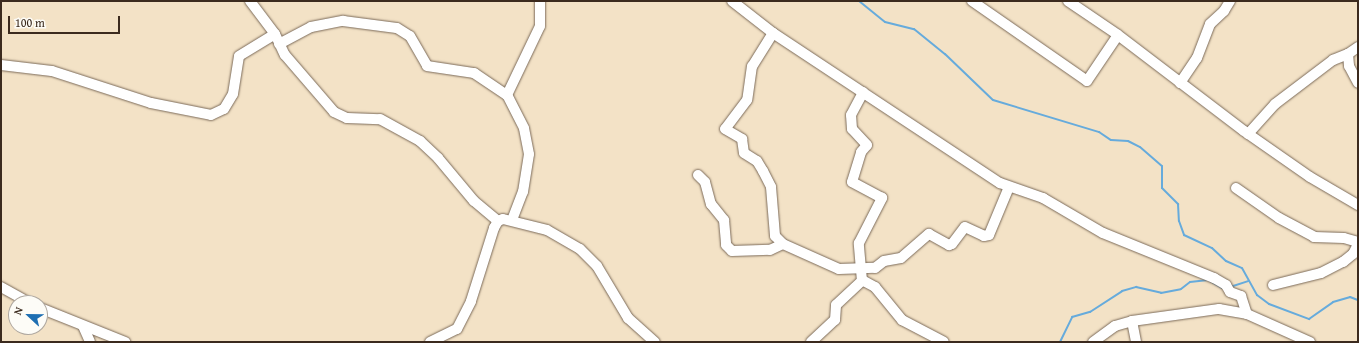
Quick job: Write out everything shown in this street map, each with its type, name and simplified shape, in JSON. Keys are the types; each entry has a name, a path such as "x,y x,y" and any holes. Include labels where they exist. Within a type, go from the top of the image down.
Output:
{"street":[{"path":"250,1 277,39 285,55 334,112 347,118 380,119 420,141 438,158 474,201 498,221 512,220 547,230 588,255 601,272 628,318 655,342"},
{"path":"507,95 540,26 540,1"},
{"path":"732,1 773,33 863,92 920,133 1009,187 1043,198 1097,230 1211,277 1242,298 1247,314"},
{"path":"972,1 987,5 1087,81 1118,35"},
{"path":"1068,1 1118,35 1248,134 1310,177 1358,205"},
{"path":"1180,83 1197,58 1210,24 1222,14 1230,1"},
{"path":"1,65 52,71 151,103 194,114 211,115 224,109 233,94 239,56 277,39 311,27 343,21 397,28 410,36 427,66 474,73 507,95 524,128 529,154 523,192 512,220"},
{"path":"773,33 752,66 747,100 725,129 742,139 744,153 758,162 770,184 775,236 783,244 839,270 875,268 884,261 899,259 929,234 948,244 952,244 964,227 984,236 989,235 1009,187"},
{"path":"1248,134 1275,104 1333,60 1348,54 1358,47"},
{"path":"1348,54 1349,66 1358,83"},
{"path":"863,92 850,115 852,129 867,145 861,152 852,182 882,198 859,241 859,269 862,280 875,287 902,320 944,342"},
{"path":"698,175 704,180 711,204 724,220 726,245 732,251 770,250 783,244"},
{"path":"1236,188 1279,218 1314,237 1344,238 1358,243 1353,254 1343,262 1321,273 1272,285"},
{"path":"430,342 457,329 471,301 498,221"},
{"path":"811,342 835,320 836,305 862,280"},
{"path":"1,287 16,295"},
{"path":"1093,342 1115,326 1132,321 1219,309 1247,314 1310,342"},
{"path":"48,311 125,342"},
{"path":"1132,321 1136,342"},
{"path":"83,326 90,342"}],"waterway":[{"path":"859,1 885,22 914,29 945,54 993,100 1099,132 1111,140 1128,141 1140,147 1162,166 1162,188 1178,204 1179,221 1184,235 1212,248 1226,261 1242,268 1257,295 1269,304 1309,319 1333,302 1350,297 1358,300"},
{"path":"1060,342 1072,317 1090,312 1122,291 1136,287 1161,293 1181,289 1190,282 1208,280 1222,288"},
{"path":"1230,287 1248,281"}]}
